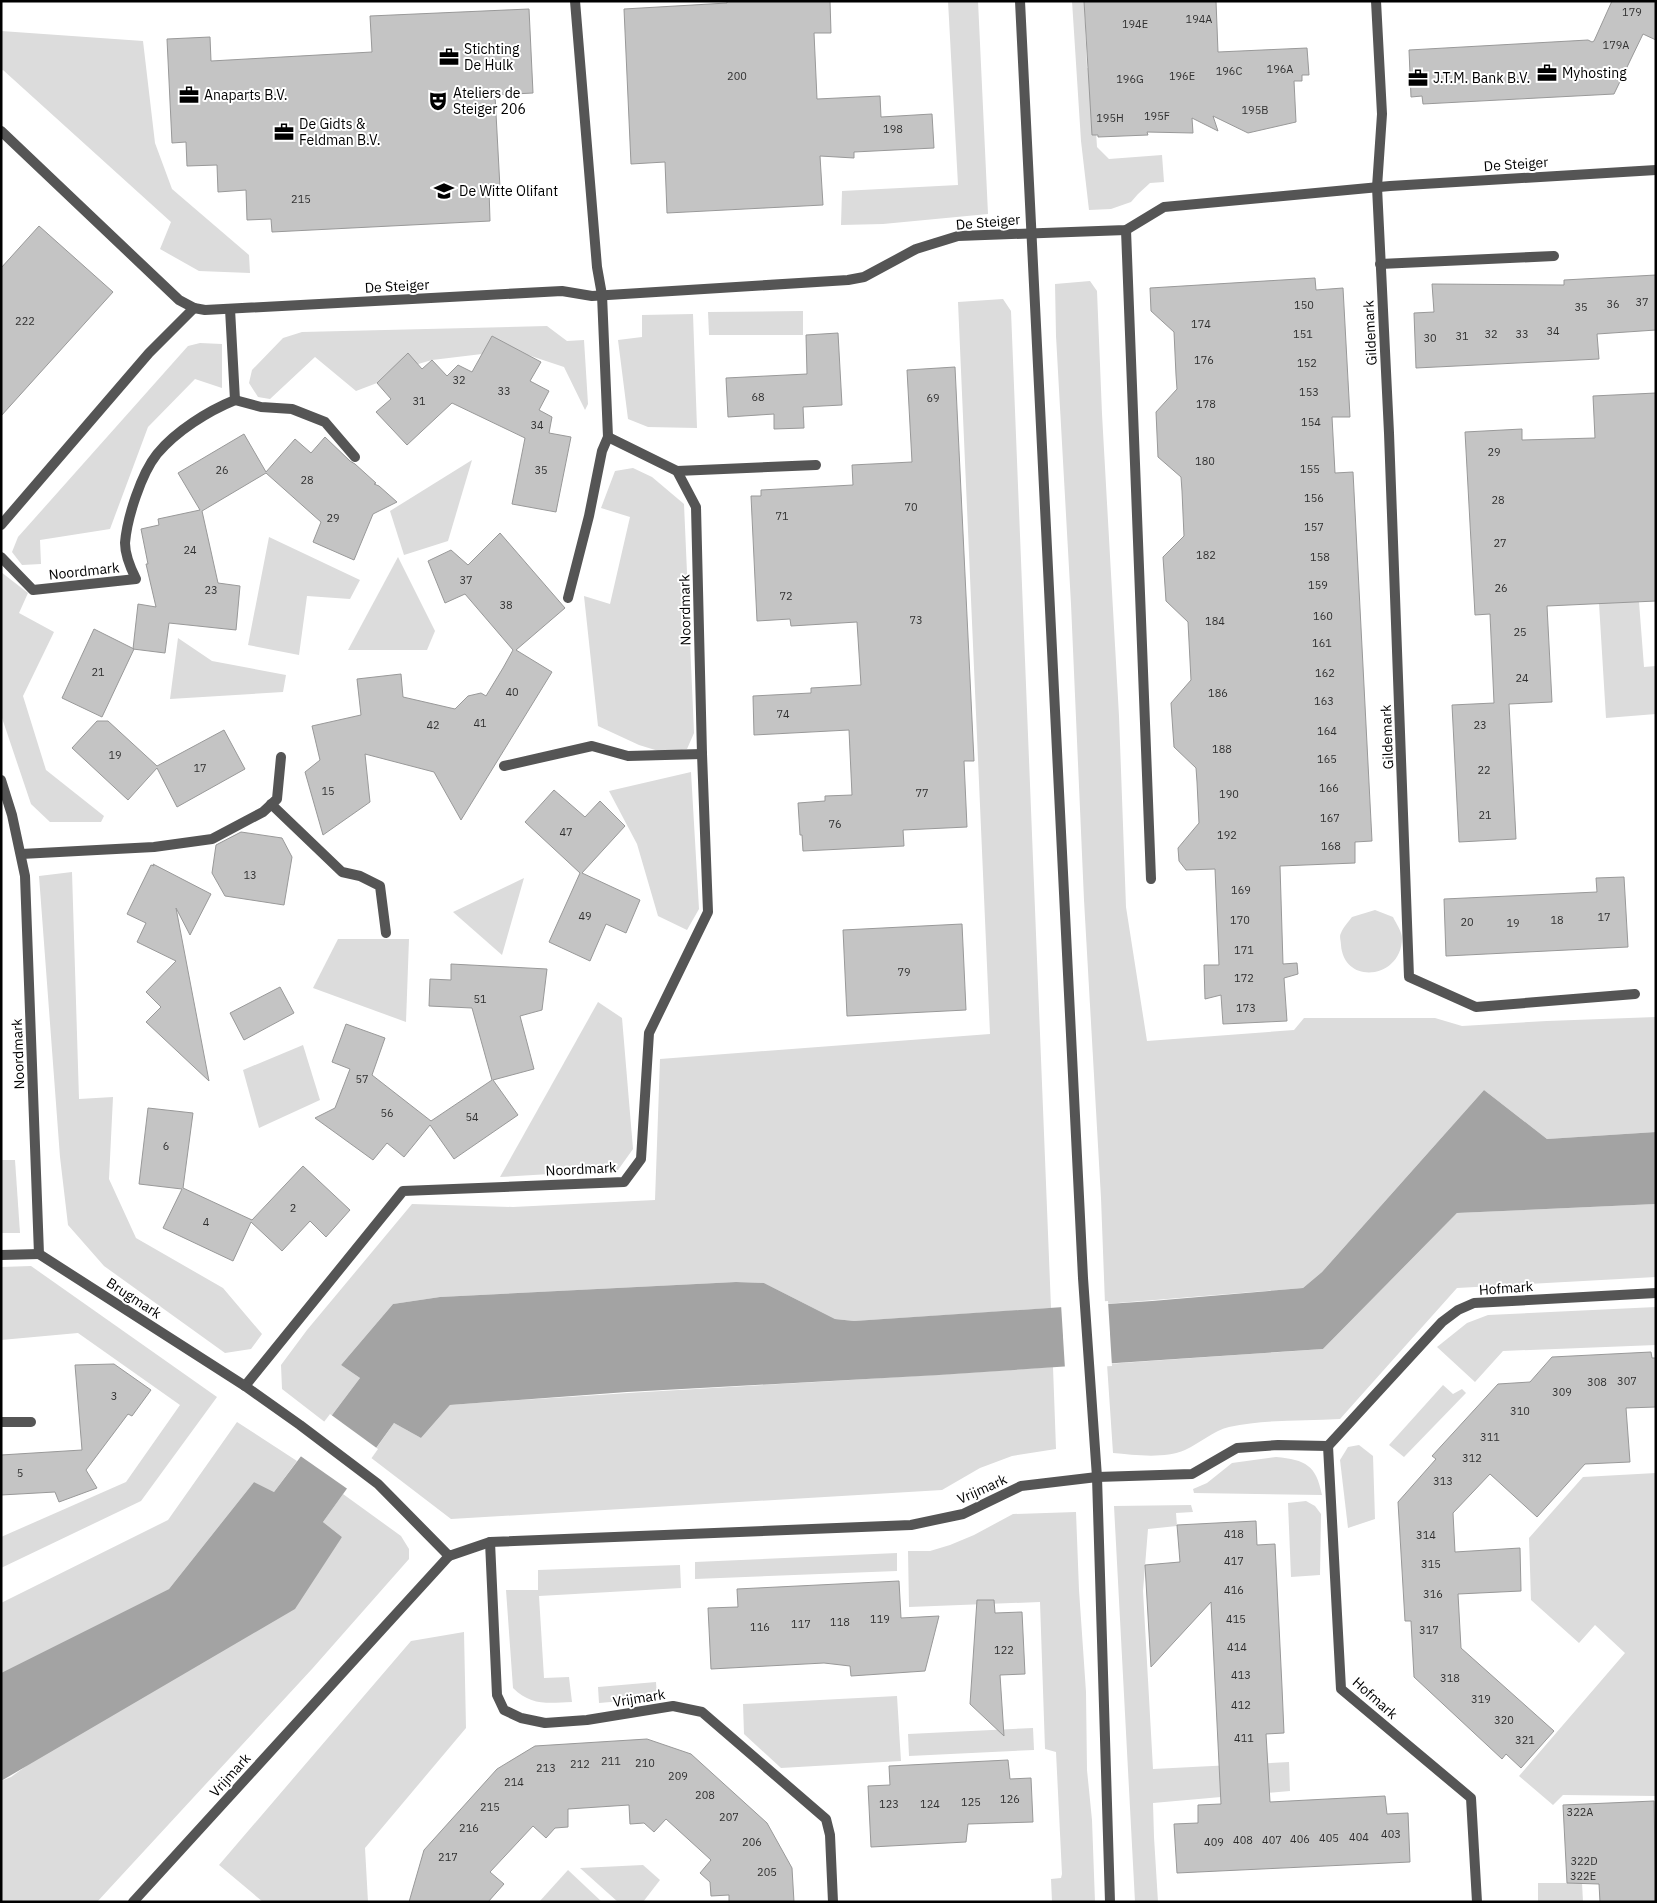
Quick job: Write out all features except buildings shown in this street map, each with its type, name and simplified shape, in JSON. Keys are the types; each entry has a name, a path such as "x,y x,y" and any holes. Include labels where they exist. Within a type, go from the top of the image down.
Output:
{"street":[{"path":"568,598 589,516 602,451 608,437 602,295 597,267 575,1"},
{"path":"1020,1 1083,1278 1097,1477 1110,1902"},
{"path":"1376,1 1382,114 1377,187"},
{"name":"De Steiger","path":"1,131 179,300 194,308 205,310 562,291 592,296 848,280 864,277 916,249 958,236 1126,230 1164,207 1377,187 1656,170"},
{"name":"Gildemark","path":"1377,187 1389,433 1409,977 1476,1007 1635,994"},
{"path":"1126,230 1150,879"},
{"path":"1380,264 1554,256"},
{"path":"1,525 149,353 194,308"},
{"path":"230,309 235,400 261,407 292,409 324,422 355,457"},
{"name":"Noordmark","path":"1,557 33,590 136,579 125,545 130,512 157,454 196,420 214,408 235,400"},
{"path":"608,437 677,470 816,465"},
{"name":"Noordmark","path":"245,1386 403,1192 624,1182 641,1160 649,1033 708,912 696,507 677,470"},
{"path":"504,766 592,746 628,756 702,754"},
{"path":"21,854 154,847 212,839 263,812 277,799 281,757"},
{"name":"Noordmark","path":"1,780 25,876 39,1254"},
{"path":"271,804 342,872 360,876 380,886 386,933"},
{"path":"1,1255 39,1254"},
{"name":"Brugmark","path":"39,1254 245,1386"},
{"name":"Hofmark","path":"1477,1902 1471,1798 1341,1689 1328,1446 1442,1322 1458,1310 1474,1303 1656,1293"},
{"path":"245,1386 378,1484 449,1556"},
{"path":"1,1422 31,1422"},
{"path":"1097,1477 1192,1474 1237,1448 1278,1445 1328,1446"},
{"name":"Vrijmark","path":"133,1902 449,1556 490,1542 911,1524 963,1514 1022,1486 1097,1477"},
{"name":"Vrijmark","path":"490,1542 497,1696 504,1710 521,1718 545,1723 587,1720 672,1706 702,1712 826,1819 830,1834 833,1902"}],"shaded area":[{"path":"948,1 978,1 988,214 883,224 841,225 842,191 958,185"},
{"path":"1072,1 1084,1 1087,68 1092,68 1097,147 1109,159 1162,155 1164,182 1150,183 1131,202 1111,209 1089,210 1081,141"},
{"path":"1,31 143,41 155,143 172,189 249,255 250,273 199,271 160,249 171,222 3,70 1,71"},
{"path":"1090,281 1097,291 1119,716 1126,907 1147,1041 1294,1030 1304,1018 1435,1018 1462,1026 1656,1017 1656,1132 1547,1139 1484,1090 1322,1272 1303,1288 1105,1304 1056,336 1055,284"},
{"path":"1003,299 1011,311 1051,1308 854,1321 835,1319 764,1283 736,1282 440,1297 393,1304 341,1365 360,1378 326,1423 282,1389 281,1365 307,1330 412,1204 513,1207 655,1200 660,1059 990,1034 958,302"},
{"path":"803,311 803,335 709,335 708,312"},
{"path":"693,314 697,428 648,427 628,419 618,340 642,337 642,315"},
{"path":"547,326 567,341 584,340 588,404 585,410 564,367 528,355 482,354 432,360 387,373 377,383 356,391 315,357 270,399 258,397 249,383 252,370 283,338 302,332"},
{"path":"200,343 222,344 222,388 195,379 148,427 110,529 40,540 41,564 22,565 12,552 18,537 188,346"},
{"path":"472,460 448,541 404,555 390,511"},
{"path":"633,468 652,477 684,504 694,733 687,749 665,753 639,745 598,726 584,596 610,604 630,517 601,508 615,471"},
{"path":"1630,485 1644,667 1656,666 1656,714 1606,718 1592,489"},
{"path":"269,537 360,580 350,599 307,596 299,655 248,645"},
{"path":"398,557 435,631 427,650 348,650"},
{"path":"1,572 28,593 19,613 54,632 23,696 46,770 104,816 101,822 50,822 31,804 1,715"},
{"path":"178,638 212,661 286,675 283,692 170,699"},
{"path":"691,772 699,909 687,930 658,916 637,844 609,791"},
{"path":"72,872 79,1099 113,1097 109,1179 136,1238 223,1288 262,1334 251,1349 225,1353 104,1266 68,1225 60,1157 39,876"},
{"path":"524,878 502,955 453,912"},
{"path":"1375,910 1393,917 1402,936 1400,952 1393,962 1383,969 1373,972 1362,972 1352,967 1344,958 1340,934 1352,917"},
{"path":"338,939 409,939 406,1022 313,988"},
{"path":"598,1002 622,1018 633,1149 618,1170 500,1177"},
{"path":"303,1045 320,1100 259,1128 243,1070"},
{"path":"1484,1090 1547,1139 1656,1132 1656,1204 1457,1213 1323,1349 939,1375 627,1392 450,1405 421,1438 394,1423 323,1522 342,1537 295,1609 1,1781 1,1673 169,1589 254,1482 274,1492 360,1378 341,1365 393,1304 440,1297 736,1282 764,1283 835,1319 854,1321 1152,1301 1303,1288 1322,1272"},
{"path":"1,1160 15,1160 20,1233 1,1233"},
{"path":"1656,1204 1656,1277 1457,1288 1340,1419 1270,1421 1243,1424 1217,1431 1185,1450 1168,1455 1149,1456 1113,1453 1107,1364 1323,1349 1457,1213"},
{"path":"31,1266 217,1397 141,1501 1,1568 1,1537 126,1482 180,1405 78,1333 1,1340 1,1267"},
{"path":"1656,1307 1656,1345 1503,1351 1475,1382 1437,1347 1467,1323 1488,1315"},
{"path":"1053,1367 1056,1449 1012,1456 980,1468 942,1490 451,1519 370,1457 394,1423 421,1438 450,1405"},
{"path":"1443,1385 1453,1394 1462,1389 1466,1393 1404,1457 1389,1445"},
{"path":"237,1422 297,1461 274,1492 254,1482 169,1589 1,1673 1,1603 168,1520"},
{"path":"1359,1445 1373,1456 1375,1519 1348,1528 1340,1460 1348,1447"},
{"path":"1276,1457 1295,1460 1308,1466 1313,1471 1320,1485 1322,1495 1194,1493 1193,1489 1207,1483 1232,1463"},
{"path":"1656,1473 1656,1796 1563,1795 1553,1805 1519,1776 1625,1653 1595,1625 1579,1643 1531,1600 1529,1538 1583,1477"},
{"path":"343,1494 401,1536 409,1549 409,1559 312,1669 97,1902 1,1902 1,1781 11,1777 342,1537 323,1522"},
{"path":"1306,1501 1315,1506 1321,1514 1320,1575 1291,1577 1288,1503"},
{"path":"1191,1505 1193,1512 1176,1513 1177,1526 1148,1529 1143,1591 1153,1769 1289,1762 1290,1791 1153,1803 1158,1902 1135,1902 1114,1506"},
{"path":"1076,1512 1086,1692 1087,1770 1092,1820 1095,1902 1052,1902 1051,1879 1061,1878 1062,1874 1056,1752 1045,1749 1040,1602 909,1607 908,1551 930,1551 950,1545 974,1535 1013,1514"},
{"path":"897,1553 897,1571 695,1579 695,1562"},
{"path":"680,1565 681,1588 539,1596 544,1678 569,1677 572,1702 548,1703 533,1701 513,1688 506,1590 538,1590 538,1570"},
{"path":"464,1632 466,1728 365,1848 368,1902 263,1902 219,1865 411,1641"},
{"path":"656,1682 657,1698 599,1703 598,1687"},
{"path":"897,1696 901,1761 781,1768 744,1734 743,1704"},
{"path":"1033,1728 1034,1750 909,1756 908,1734"},
{"path":"643,1865 660,1880 643,1902 618,1902 580,1868"},
{"path":"568,1870 602,1902 539,1902"},
{"path":"1538,1883 1582,1883 1583,1902 1538,1902"}],"pier":[{"path":"1108,1301 1112,1366 1065,1369 1061,1304"},
{"path":"330,1414 378,1449 349,1490 299,1455"}],"place":[{"name":"Stichting De Hulk","path":"449,57"},
{"name":"Myhosting","path":"1547,73"},
{"name":"J.T.M. Bank B.V.","path":"1418,78"},
{"name":"Anaparts B.V.","path":"189,95"},
{"name":"Ateliers de Steiger 206","path":"438,101"},
{"name":"De Gidts & Feldman B.V.","path":"284,132"},
{"name":"De Witte Olifant","path":"444,191"}]}
